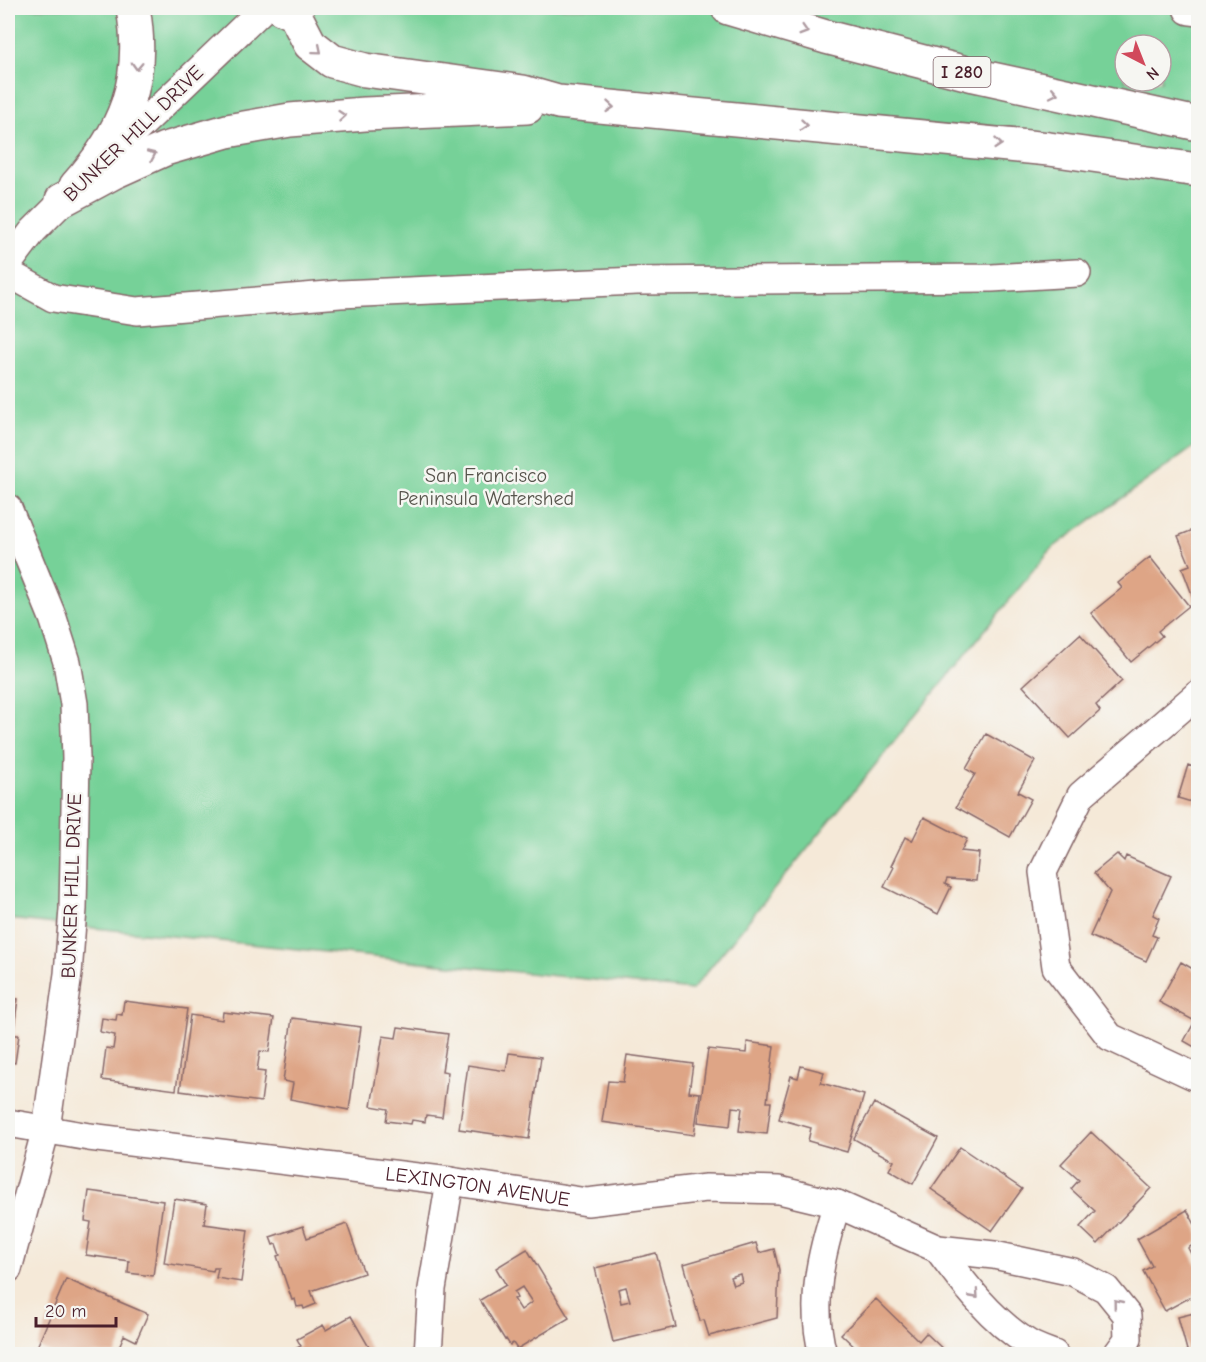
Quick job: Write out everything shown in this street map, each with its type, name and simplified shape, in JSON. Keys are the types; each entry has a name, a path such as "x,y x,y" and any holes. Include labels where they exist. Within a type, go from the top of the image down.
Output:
{"highway":[{"path":"62,200 96,163 120,124 136,76 138,34 133,8"},
{"path":"281,8 295,15 310,44 332,61 365,70 523,92 558,102 1049,149 1198,170"},
{"name":"I 280","path":"728,8 826,37 974,75 1198,124"},
{"path":"1190,8 1198,9"},
{"path":"62,200 114,172 165,149 227,131 290,120 365,114 520,108 558,102"}],"street":[{"name":"BUNKER HILL DRIVE","path":"8,264 33,231 62,200 264,8"},
{"path":"8,273 53,298 137,311 340,294 613,282 992,278 1077,273"},
{"name":"BUNKER HILL DRIVE","path":"8,508 53,618 67,662 74,704 76,758 73,897 68,974 46,1129 8,1269"},
{"path":"1198,693 1081,795 1043,872 1056,967 1110,1037 1198,1078"},
{"name":"LEXINGTON AVENUE","path":"8,1123 89,1137 450,1181 587,1202 706,1188 779,1190 837,1204 938,1249 994,1254 1073,1272 1106,1289 1127,1315 1128,1339 1117,1354"},
{"path":"428,1354 432,1290 450,1181"},
{"path":"823,1354 817,1334 817,1280 837,1204"},
{"name":"LEXINGTON AVENUE","path":"938,1249 954,1271 997,1319 1029,1344 1054,1354"}],"green space":[{"name":"San Francisco Peninsula Watershed","path":"8,8 1198,8 1198,444 1051,549 692,990 8,919"}],"building":[{"path":"1198,528 1198,600 1195,602 1182,568 1190,565 1178,536"},
{"path":"1150,557 1189,606 1158,631 1162,636 1131,662 1091,613 1122,588 1118,583"},
{"path":"1080,634 1122,681 1096,705 1100,711 1070,738 1023,686"},
{"path":"986,734 1035,761 1018,792 1031,799 1010,837 956,807 975,774 966,769"},
{"path":"1188,765 1198,769 1198,804 1178,798"},
{"path":"924,817 967,839 961,851 979,853 976,881 947,879 945,884 951,887 938,914 884,887 905,837 912,841"},
{"path":"1117,854 1124,861 1126,856 1171,876 1153,915 1159,918 1152,935 1157,937 1146,961 1090,936 1110,892 1094,873"},
{"path":"1181,962 1198,972 1198,1049 1184,1041 1195,1021 1159,1002"},
{"path":"8,998 18,999 13,1035 19,1035 15,1063 8,1062"},
{"path":"124,1001 187,1009 176,1090 102,1080 106,1048 113,1049 115,1035 100,1032 102,1018 116,1020 117,1014 122,1015"},
{"path":"223,1012 274,1018 269,1052 260,1051 257,1071 265,1072 261,1102 180,1091 190,1015 222,1020"},
{"path":"292,1018 361,1027 349,1110 290,1099 293,1083 283,1081"},
{"path":"398,1027 448,1034 442,1071 448,1072 442,1117 426,1115 425,1122 412,1120 411,1124 386,1121 388,1109 371,1106 383,1036 396,1038"},
{"path":"747,1042 774,1046 767,1102 771,1102 767,1134 739,1131 742,1108 732,1107 730,1126 698,1122 708,1049 746,1053"},
{"path":"509,1053 541,1057 529,1139 459,1129 468,1065 506,1071"},
{"path":"627,1055 693,1064 689,1092 700,1093 694,1135 602,1122 608,1081 623,1082"},
{"path":"801,1066 824,1072 821,1083 864,1095 847,1152 808,1141 811,1128 779,1119 791,1076 798,1078"},
{"path":"874,1103 938,1138 913,1184 889,1170 894,1161 854,1139"},
{"path":"1091,1132 1151,1188 1098,1244 1080,1227 1095,1211 1071,1189 1079,1180 1061,1164"},
{"path":"960,1147 1022,1189 992,1231 931,1189"},
{"path":"89,1191 163,1201 153,1276 128,1273 129,1261 86,1255 91,1222 85,1221"},
{"path":"174,1199 207,1204 204,1224 248,1230 241,1282 216,1278 218,1268 214,1268 213,1271 164,1263"},
{"path":"1187,1210 1198,1230 1198,1242 1188,1248 1198,1267 1198,1293 1165,1311 1143,1271 1152,1266 1137,1239"},
{"path":"347,1224 364,1273 311,1291 316,1304 304,1309 303,1306 297,1307 295,1299 292,1300 277,1256 280,1255 276,1244 273,1245 270,1237 303,1226 307,1238"},
{"path":"756,1243 759,1253 774,1249 779,1270 777,1318 709,1336 704,1320 700,1321 684,1264","holes":["740,1274 742,1282 733,1285 730,1277"]},
{"path":"527,1249 569,1318 517,1349 513,1343 510,1345 480,1300 506,1285 496,1268","holes":["522,1287 532,1302 521,1310 514,1299 517,1298 514,1292"]},
{"path":"656,1253 676,1327 613,1342 595,1268","holes":["626,1287 630,1301 621,1303 618,1289"]},
{"path":"66,1279 148,1314 136,1341 124,1335 116,1354 54,1354 37,1347"},
{"path":"876,1299 919,1341 926,1333 948,1354 862,1354 841,1334"},
{"path":"1198,1312 1198,1354 1188,1354 1178,1317"},
{"path":"351,1316 373,1354 285,1354 301,1346 297,1339 323,1325 326,1330"}]}
